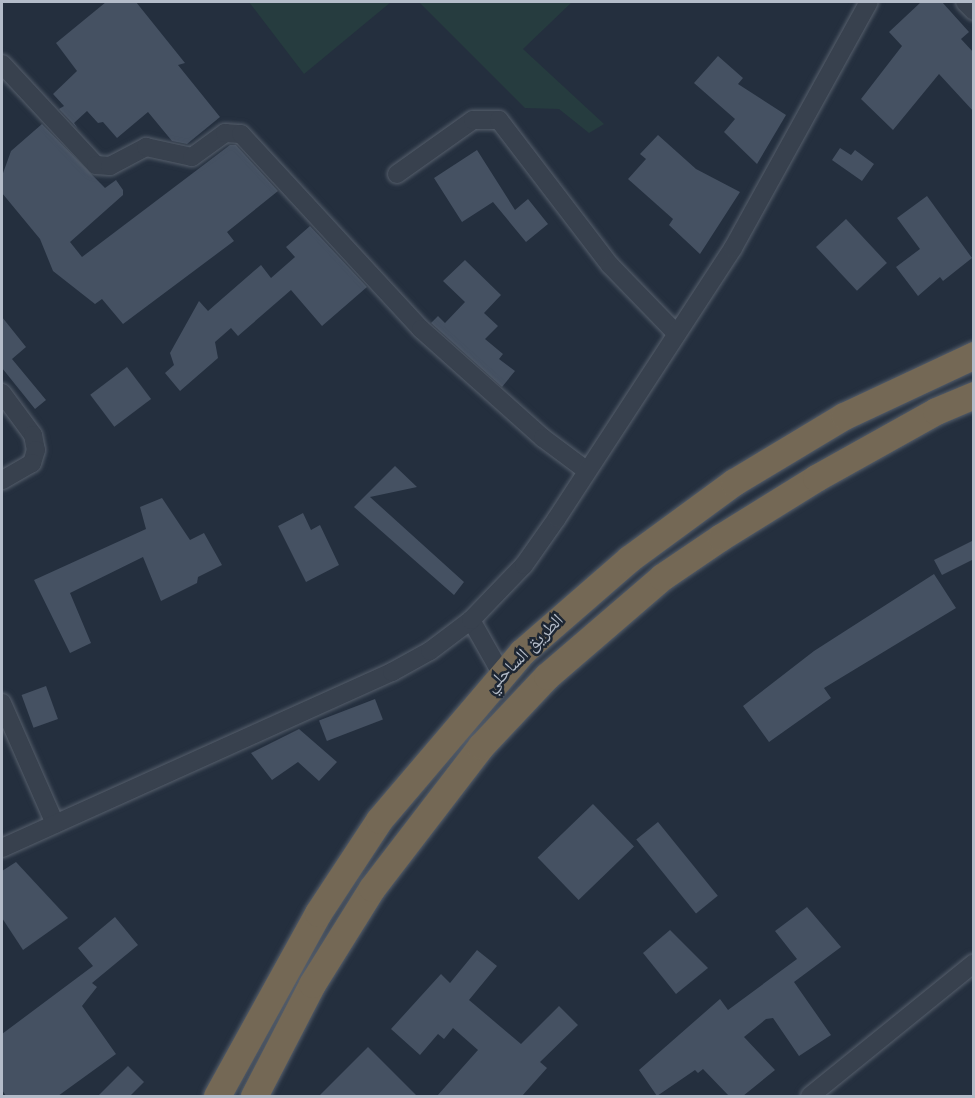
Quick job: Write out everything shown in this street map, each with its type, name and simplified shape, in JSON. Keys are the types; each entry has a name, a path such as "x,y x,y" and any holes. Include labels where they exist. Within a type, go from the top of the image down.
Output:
{"highway":[{"name":"الطريق الساحلي","path":"217,1096 318,913 379,820 501,673 552,623 629,559 734,482 844,416 974,355"},
{"name":"الطريق الساحلي","path":"254,1096 312,984 372,888 481,746 547,676 662,577 721,537 816,478 936,411 974,395"}],"street":[{"path":"2,848 392,672 471,620 524,565 733,249 869,2"},
{"path":"965,2 974,11"},
{"path":"2,64 96,165 110,166 146,147 192,157 225,133 241,134 421,329 534,430 586,470"},
{"path":"397,174 473,120 499,120 610,265 676,333"},
{"path":"2,393 33,435 36,450 32,463 2,480"},
{"path":"471,620 501,673"},
{"path":"2,703 55,824"},
{"path":"810,1096 829,1090 974,963"}],"green space":[{"path":"249,2 391,2 304,74"},
{"path":"419,2 572,2 523,49 604,124 589,133 559,109 525,108"}],"building":[{"path":"106,2 136,2 185,63 178,65 220,117 187,144 172,141 148,112 117,138 103,122 98,123 87,111 74,123 78,129 59,109 64,106 53,94 77,71 56,43"},
{"path":"921,2 942,2 969,32 961,39 974,53 974,112 939,74 893,130 861,99 902,46 889,32"},
{"path":"718,56 743,78 738,84 786,115 757,164 724,132 735,119 694,83"},
{"path":"42,124 105,188 116,180 123,190 123,195 70,242 82,257 230,145 236,145 278,191 227,232 234,241 123,324 102,299 95,304 53,271 40,239 2,193 2,176 11,151"},
{"path":"658,135 696,169 740,192 700,254 669,225 673,219 628,179 646,159 640,154"},
{"path":"840,148 851,155 855,150 874,164 862,181 832,160"},
{"path":"477,150 515,210 528,199 548,224 526,242 493,202 462,222 434,178"},
{"path":"927,196 972,258 943,281 940,277 918,296 896,267 920,249 897,218"},
{"path":"846,219 887,263 857,291 816,247"},
{"path":"310,226 367,287 322,326 291,290 238,336 231,328 215,342 218,358 180,391 165,373 174,365 170,353 199,301 208,311 261,265 271,278 295,257 286,247"},
{"path":"465,260 501,295 484,313 498,326 485,339 503,354 499,359 515,371 502,387 431,323 438,316 445,323 465,302 443,281"},
{"path":"2,317 26,347 12,359 46,400 35,409 2,368"},
{"path":"127,367 151,399 114,427 90,395"},
{"path":"395,466 417,487 370,497 464,582 454,595 354,507"},
{"path":"162,498 190,540 204,533 222,565 198,577 197,583 161,601 143,557 70,593 91,643 70,653 34,580 146,529 140,507"},
{"path":"303,513 311,530 320,525 339,565 306,582 278,526"},
{"path":"974,540 974,559 942,575 934,560"},
{"path":"934,574 956,608 824,688 831,698 769,742 743,706 814,651"},
{"path":"46,686 58,719 34,728 22,695"},
{"path":"375,699 383,720 327,741 319,721"},
{"path":"299,729 337,762 319,781 298,762 272,780 251,753"},
{"path":"593,804 634,846 579,900 538,857"},
{"path":"658,822 718,896 696,913 636,840"},
{"path":"16,862 68,918 23,950 2,918 2,871"},
{"path":"807,907 841,947 794,982 831,1035 799,1056 773,1018 766,1019 744,1037 775,1070 743,1096 729,1096 703,1069 698,1073 695,1070 657,1096 639,1070 720,999 728,1010 797,959 775,931"},
{"path":"115,917 138,945 92,983 97,987 82,1006 116,1054 58,1096 6,1096 2,1090 2,1034 93,966 78,948"},
{"path":"670,930 708,968 676,994 643,953"},
{"path":"477,950 497,966 469,1000 521,1044 559,1006 578,1025 540,1062 547,1068 522,1096 437,1096 478,1050 453,1028 444,1039 438,1034 420,1055 391,1029 441,974 450,983"},
{"path":"368,1047 417,1096 319,1096"},
{"path":"128,1066 144,1082 130,1096 98,1096"}]}
